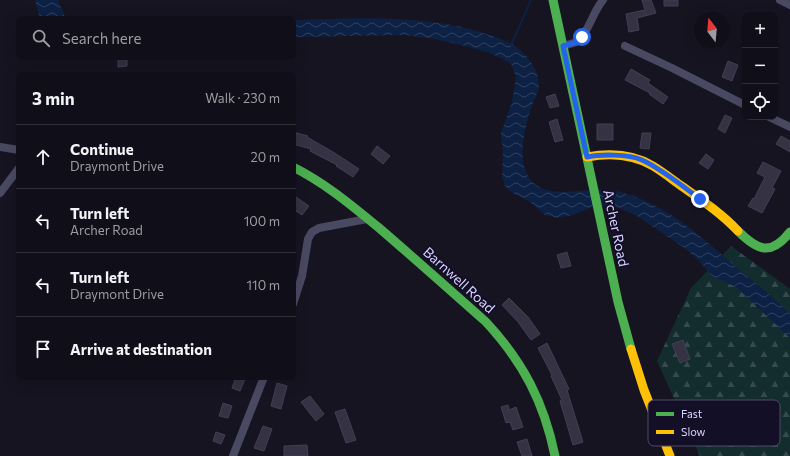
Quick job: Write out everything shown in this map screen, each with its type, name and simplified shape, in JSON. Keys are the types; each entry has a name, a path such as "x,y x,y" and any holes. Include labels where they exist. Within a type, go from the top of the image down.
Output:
{"street":[{"name":"Archer Road","path":"553,0 618,302 630,347 648,400"},
{"path":"563,46 580,40 603,0"},
{"path":"780,0 790,5"},
{"path":"625,46 742,103"},
{"path":"775,120 790,127"},
{"path":"0,147 16,150"},
{"path":"587,157 602,155 631,157 643,160 726,219 758,248 767,249 775,247 790,232"},
{"name":"Barnwell Road","path":"296,168 325,185 367,219 486,322 508,346 521,364 538,398 550,433 555,456"},
{"path":"0,193 16,172"},
{"path":"296,295 302,276 308,239 312,232 319,228 367,219"},
{"path":"233,456 263,380"},
{"name":"Archer Road","path":"666,446 670,456"}],"green space":[{"path":"731,246 790,289 790,456 700,456 695,446 780,446 780,400 675,400 657,361 691,288"}],"water":[{"path":"35,0 58,0 65,16 39,16"},
{"path":"366,18 415,20 448,24 464,27 506,41 517,47 534,67 537,73 539,85 528,117 524,138 523,159 529,178 536,185 544,189 554,191 616,191 633,196 665,211 694,232 784,307 790,314 790,338 736,287 712,276 686,249 637,216 620,208 595,206 573,215 558,218 545,215 530,202 511,192 505,186 502,177 503,153 501,133 512,102 516,77 511,64 487,52 465,46 435,39 404,35 296,37 296,20"}],"building":[{"path":"642,0 651,0 656,13 637,18 639,30 629,32 626,14 645,10"},
{"path":"664,0 678,0 678,6 664,6"},
{"path":"118,60 127,60 127,66 118,67"},
{"path":"728,61 738,65 732,81 722,77"},
{"path":"631,69 650,80 648,83 668,97 663,104 649,94 650,93 625,80"},
{"path":"555,94 559,106 550,108 546,97"},
{"path":"725,115 732,118 725,133 718,129"},
{"path":"557,119 563,140 555,142 549,122"},
{"path":"597,124 613,124 613,140 597,140"},
{"path":"296,133 308,136 307,137 359,169 353,177 336,166 337,165 310,151 311,149 296,145"},
{"path":"642,133 651,133 649,149 640,148"},
{"path":"781,136 790,141 790,152 776,144"},
{"path":"377,146 390,156 383,164 371,154"},
{"path":"706,154 714,160 708,169 699,163"},
{"path":"763,162 781,171 772,188 775,189 762,213 748,206 753,198 754,199 765,177 757,173"},
{"path":"296,197 309,206 302,215 296,211"},
{"path":"567,252 571,266 561,268 557,255"},
{"path":"509,298 528,317 540,334 531,340 518,322 502,305"},
{"path":"683,340 690,359 680,363 672,344"},
{"path":"547,343 569,389 567,390 583,442 573,445 560,401 562,400 551,376 552,375 538,348"},
{"path":"235,380 245,380 240,391 232,388"},
{"path":"277,383 287,386 281,409 271,406"},
{"path":"310,396 324,414 316,421 301,402"},
{"path":"223,403 232,406 228,418 219,416"},
{"path":"508,405 509,410 516,407 523,427 513,430 510,422 506,423 501,407"},
{"path":"345,409 356,440 346,443 335,412"},
{"path":"263,426 272,429 264,451 254,448"},
{"path":"216,432 225,435 221,444 213,441"},
{"path":"527,439 532,456 522,456 517,442"},
{"path":"307,445 308,456 284,456 284,446"}],"waterway":[{"path":"511,45 531,0"}],"traffic: fast":[{"path":"553,0 618,302 631,349"},
{"path":"296,168 327,187 378,227 486,322 511,352 530,384 545,418 555,456"},
{"path":"738,231 752,243 764,248 770,248 777,245 790,232"}],"traffic: slow":[{"path":"587,157 612,155 629,157 645,162 653,166 705,203 738,231"},
{"path":"631,349 648,400"},
{"path":"666,446 670,456"}],"route":[{"path":"582,37 577,42 563,46 587,157 602,155 631,157 643,160 700,199"}]}
